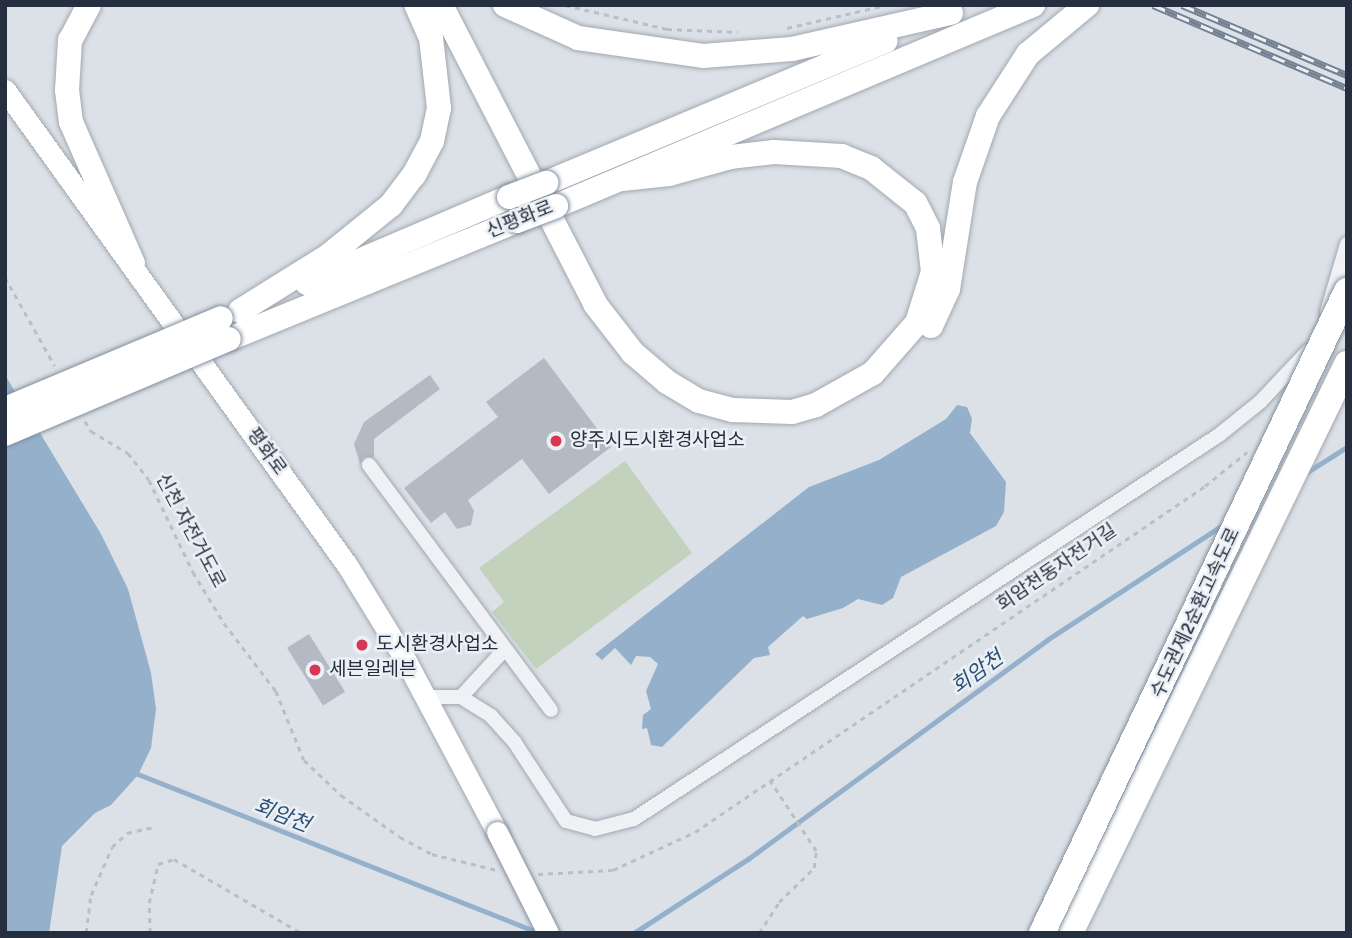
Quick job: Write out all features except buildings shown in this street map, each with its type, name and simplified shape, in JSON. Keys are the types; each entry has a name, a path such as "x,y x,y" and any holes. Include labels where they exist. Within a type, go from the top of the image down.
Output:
{"highway":[{"path":"89,5 70,40 67,90 71,122 133,263"},
{"path":"230,323 360,231 391,205 414,176 432,141 439,108 431,38 415,5"},
{"path":"427,5 585,316 623,365 688,413 759,427 797,426 837,414 871,395 908,362 948,289 965,182 988,116 1028,54 1087,5"},
{"path":"441,5 595,304 633,353 667,382 699,401 733,410 792,412 816,405 873,373 917,323 933,272 928,228 906,194 872,168 842,156 774,152 731,157 669,174 622,179"},
{"path":"505,5 578,38 703,56 792,49 960,9"},
{"name":"신평화로","path":"5,409 230,323 556,206 1034,5"},
{"name":"신평화로","path":"5,434 230,323 509,197 960,9"},
{"name":"수도권제2순환고속도로","path":"1042,933 1347,291"},
{"name":"수도권제2순환고속도로","path":"1070,933 1347,363"}],"main road":[{"name":"평화로","path":"5,90 133,263 348,565 426,697 548,933"}],"street":[{"path":"426,697 461,696 491,716 515,743 566,821 595,828 634,819 1219,435 1260,402 1323,334 1347,244"},
{"path":"369,465 551,710"},
{"path":"461,696 505,649"}],"path":[{"path":"565,5 667,29 744,32"},
{"path":"781,29 886,5"},
{"path":"5,277 57,370"},
{"name":"신천 자전거도로","path":"84,418 91,431 128,453 149,480 193,572 255,664"},
{"name":"회암천동자전거길","path":"759,933 779,902 814,868 811,838 770,781 1205,485 1250,449"},
{"path":"86,933 91,895 112,847 127,833 153,827"},
{"path":"150,933 149,902 158,864 174,859 301,933"}],"green space":[{"path":"625,461 692,553 536,669 492,612 504,602 479,568"}],"water":[{"path":"5,375 101,534 128,589 151,673 156,709 151,748 138,775 111,805 95,813 62,846 49,933 5,933"},
{"path":"957,405 967,407 972,419 970,433 1006,482 1004,512 996,526 901,577 893,598 882,605 858,599 843,608 807,619 803,616 768,647 770,655 754,658 662,747 651,745 647,728 642,729 643,715 651,709 646,691 658,664 650,657 636,656 631,665 615,648 602,660 595,654 809,487 879,460 946,419"}],"waterway":[{"name":"회암천","path":"1306,473 1347,447"},
{"name":"회암천","path":"634,933 748,859 1047,640 1224,524"},
{"name":"회암천","path":"133,772 538,932"}],"railway":[{"path":"1153,5 1347,88"},
{"path":"1182,5 1347,75"}],"place":[{"name":"양주시도시환경사업소","path":"556,441"},
{"name":"도시환경사업소","path":"362,645"},
{"name":"세븐일레븐","path":"315,670"}]}
